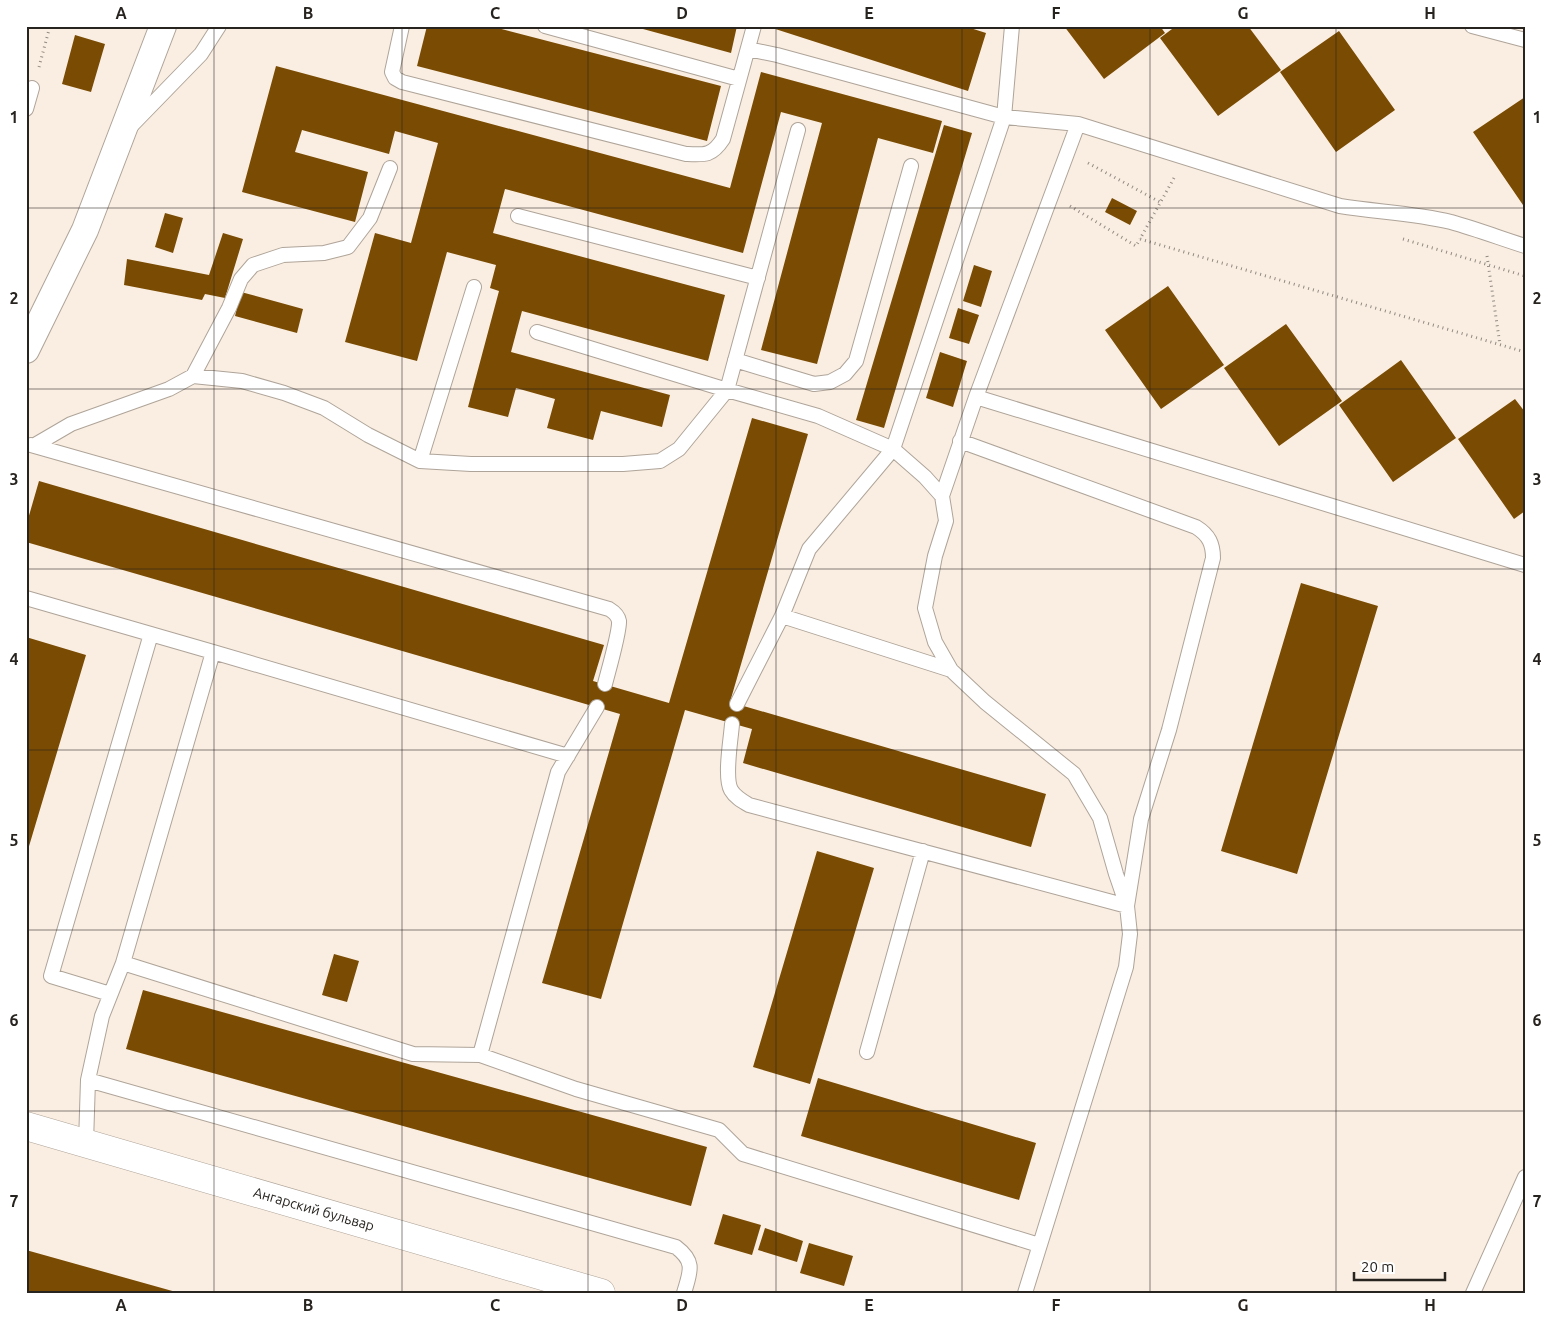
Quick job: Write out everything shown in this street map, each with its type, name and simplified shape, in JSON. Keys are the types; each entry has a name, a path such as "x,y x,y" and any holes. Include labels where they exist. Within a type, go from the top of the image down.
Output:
{"street":[{"path":"26,350 85,230 162,26"},
{"name":"Ангарский бульвар","path":"26,1126 601,1293"}],"lane":[{"path":"120,138 202,54 219,26"},
{"path":"402,26 392,72 395,78 402,82 686,154 709,154 717,148 723,139 754,26"},
{"path":"545,26 739,78"},
{"path":"737,704 782,616 809,549 893,449 1004,116 1012,26"},
{"path":"1472,26 1525,40"},
{"path":"748,49 777,55 1004,116 1078,124 1340,206 1451,222 1525,246"},
{"path":"26,109 32,88"},
{"path":"1025,1293 1126,967 1130,934 1127,906 1100,818 1074,774 985,702 951,670 935,642 925,608 935,556 946,521 942,496 960,441 1078,124"},
{"path":"31,444 70,424 169,389 194,376 242,380 324,408 368,435 420,461 471,464 623,464 660,461 679,449 727,390 798,130"},
{"path":"735,360 814,384 830,382 845,374 856,361 911,166"},
{"path":"194,376 229,308 242,278 253,265 283,255 324,253 348,247 370,218 390,168"},
{"path":"518,216 758,278"},
{"path":"420,461 474,288"},
{"path":"537,332 818,416 893,449 925,477 942,496"},
{"path":"976,398 1525,564"},
{"path":"960,441 1196,527 1210,539 1213,548 1212,558 1169,730 1141,819 1127,906"},
{"path":"31,444 609,609 614,612 619,621 606,684"},
{"path":"26,598 568,756"},
{"path":"782,616 951,670"},
{"path":"110,994 51,976 151,634"},
{"path":"86,1143 88,1080 102,1016 123,963 213,652"},
{"path":"480,1055 558,772 597,708"},
{"path":"732,724 728,782 732,791 749,805 1127,906"},
{"path":"867,1052 923,851"},
{"path":"123,963 413,1054 480,1055 576,1089 719,1130 743,1154 1039,1245"},
{"path":"88,1080 676,1247 685,1254 690,1262 690,1273 684,1293"},
{"path":"1473,1293 1525,1177"}],"path":[{"path":"32,88 50,26"},
{"path":"1068,152 1160,202"},
{"path":"1052,195 1136,246 1184,157"},
{"path":"1484,232 1500,345"},
{"path":"1140,239 1525,352"}],"building":[{"path":"427,26 490,26 721,86 707,141 417,66"},
{"path":"632,26 737,26 731,53"},
{"path":"766,26 964,26 986,33 968,91"},
{"path":"1064,26 1160,26 1165,33 1104,79"},
{"path":"1176,26 1248,26 1281,70 1218,116 1160,38"},
{"path":"1339,31 1395,110 1336,152 1280,72"},
{"path":"75,35 105,44 91,92 62,84"},
{"path":"276,66 730,188 761,72 942,121 933,153 878,138 817,364 761,350 822,123 781,112 743,253 505,189 493,233 725,295 708,361 522,311 511,352 670,395 662,427 601,411 593,440 547,428 555,399 516,388 508,417 468,407 499,291 490,288 496,265 447,252 417,361 345,342 375,233 411,243 438,143 395,131 389,154 302,130 295,152 368,172 355,222 242,192"},
{"path":"1525,97 1525,204 1523,205 1473,132"},
{"path":"944,125 972,133 884,428 856,420"},
{"path":"1112,198 1137,211 1130,225 1105,212"},
{"path":"165,213 183,218 173,253 155,247"},
{"path":"223,233 243,239 225,298 205,294 202,300 124,285 127,259 209,275"},
{"path":"974,265 992,271 981,307 963,301"},
{"path":"1168,286 1224,365 1161,409 1105,330"},
{"path":"241,292 303,309 297,333 235,316"},
{"path":"958,308 979,315 969,344 949,338"},
{"path":"1286,324 1342,401 1279,446 1224,368"},
{"path":"940,352 967,361 953,407 926,398"},
{"path":"1401,360 1456,438 1393,482 1339,405"},
{"path":"1515,399 1525,412 1525,511 1514,519 1458,439"},
{"path":"752,418 808,434 730,702 1046,794 1031,847 743,763 752,729 685,710 601,999 542,983 620,714 26,542 26,526 39,481 604,645 593,681 669,703"},
{"path":"1301,583 1378,606 1297,874 1221,851"},
{"path":"26,637 86,655 27,853 26,853"},
{"path":"817,851 874,868 810,1084 753,1067"},
{"path":"334,954 359,961 347,1002 322,995"},
{"path":"143,990 707,1147 691,1206 126,1049"},
{"path":"818,1078 1036,1143 1019,1200 801,1136"},
{"path":"723,1214 761,1225 752,1255 714,1244"},
{"path":"765,1228 803,1241 797,1262 758,1250"},
{"path":"809,1243 853,1256 844,1286 800,1273"},
{"path":"26,1250 176,1292 176,1293 26,1293"}]}
